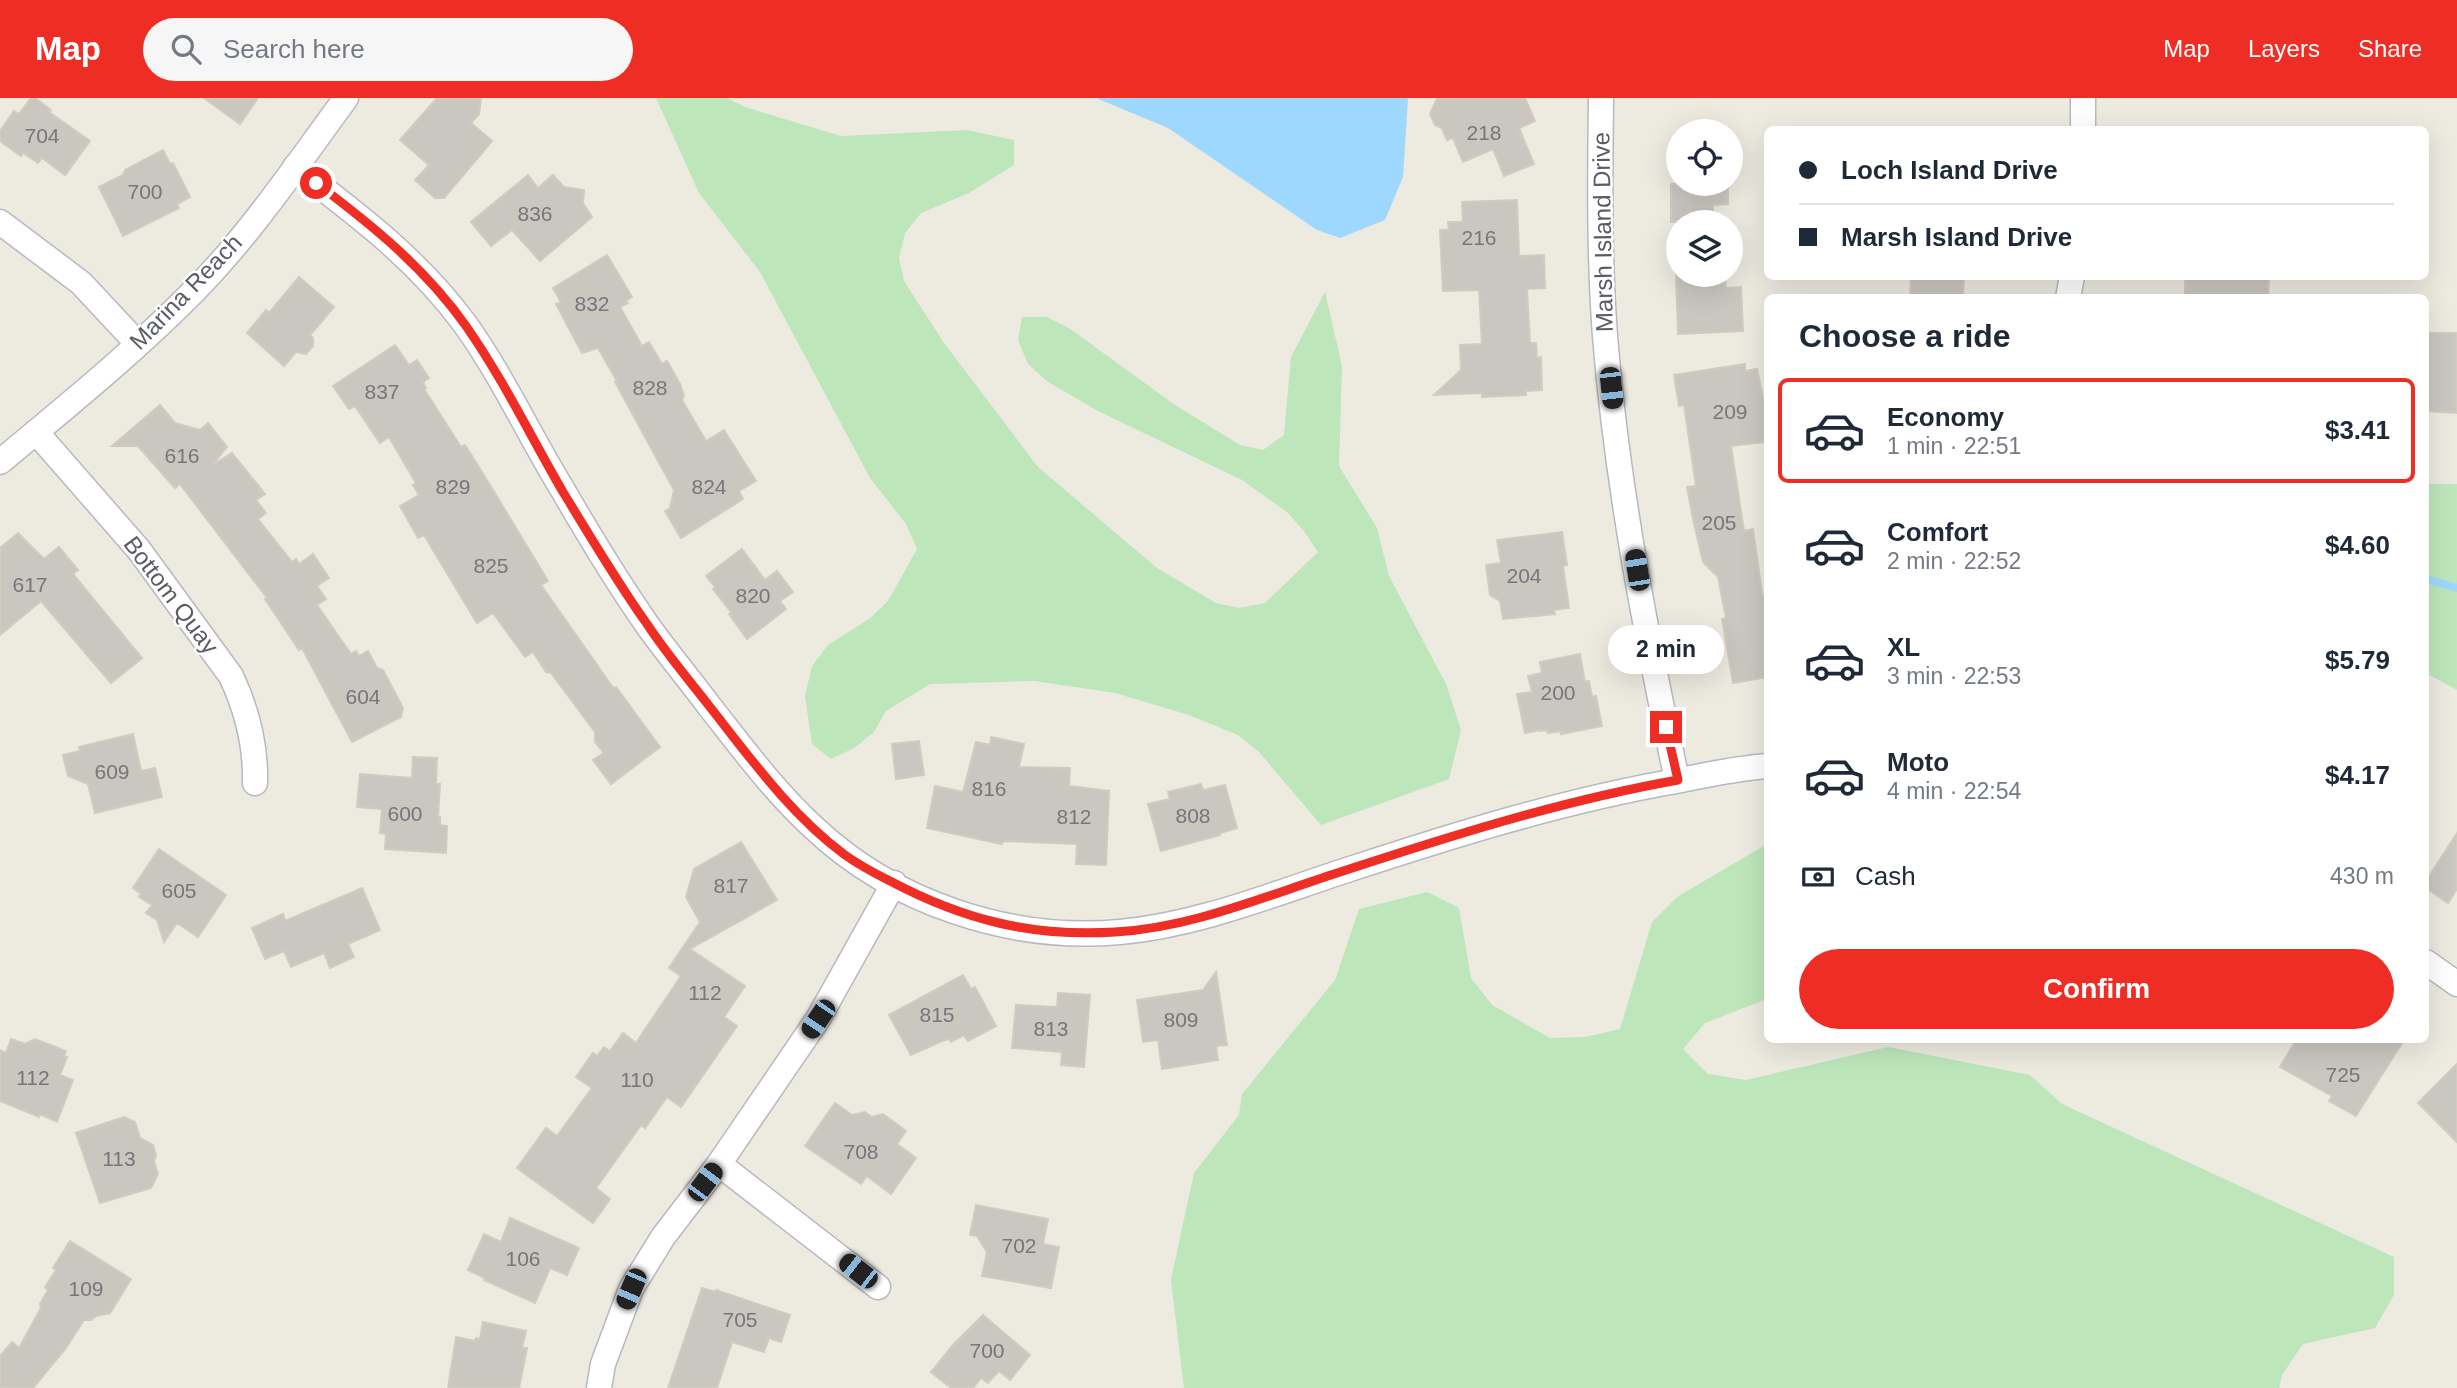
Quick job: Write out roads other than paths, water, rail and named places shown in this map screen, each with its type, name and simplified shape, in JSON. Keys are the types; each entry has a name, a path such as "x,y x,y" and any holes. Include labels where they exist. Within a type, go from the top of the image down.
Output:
{"street":[{"name":"Marina Reach","path":"0,463 195,290 230,250 346,98"},
{"name":"Marsh Island Drive","path":"1601,98 1605,335 1620,468 1649,647 1678,780"},
{"path":"2083,98 2083,126"},
{"path":"295,167 379,231 404,254 466,325 564,492 647,625 768,781 813,828 845,855 905,891 972,918 1032,930 1074,933 1143,929 1213,914 1515,817 1627,789 1764,767"},
{"path":"0,222 81,283 137,343"},
{"name":"Bottom Quay","path":"36,432 139,550 231,676 242,699 250,729 256,764 255,783"},
{"path":"599,1388 603,1364 631,1289 663,1237 719,1164 818,1019 894,883"},
{"path":"2429,964 2457,984"},
{"path":"719,1164 878,1287"}],"water":[{"path":"1096,98 1408,98 1403,177 1385,220 1340,238 1317,230 1168,128"}],"waterway":[{"path":"2429,580 2457,588"}]}
